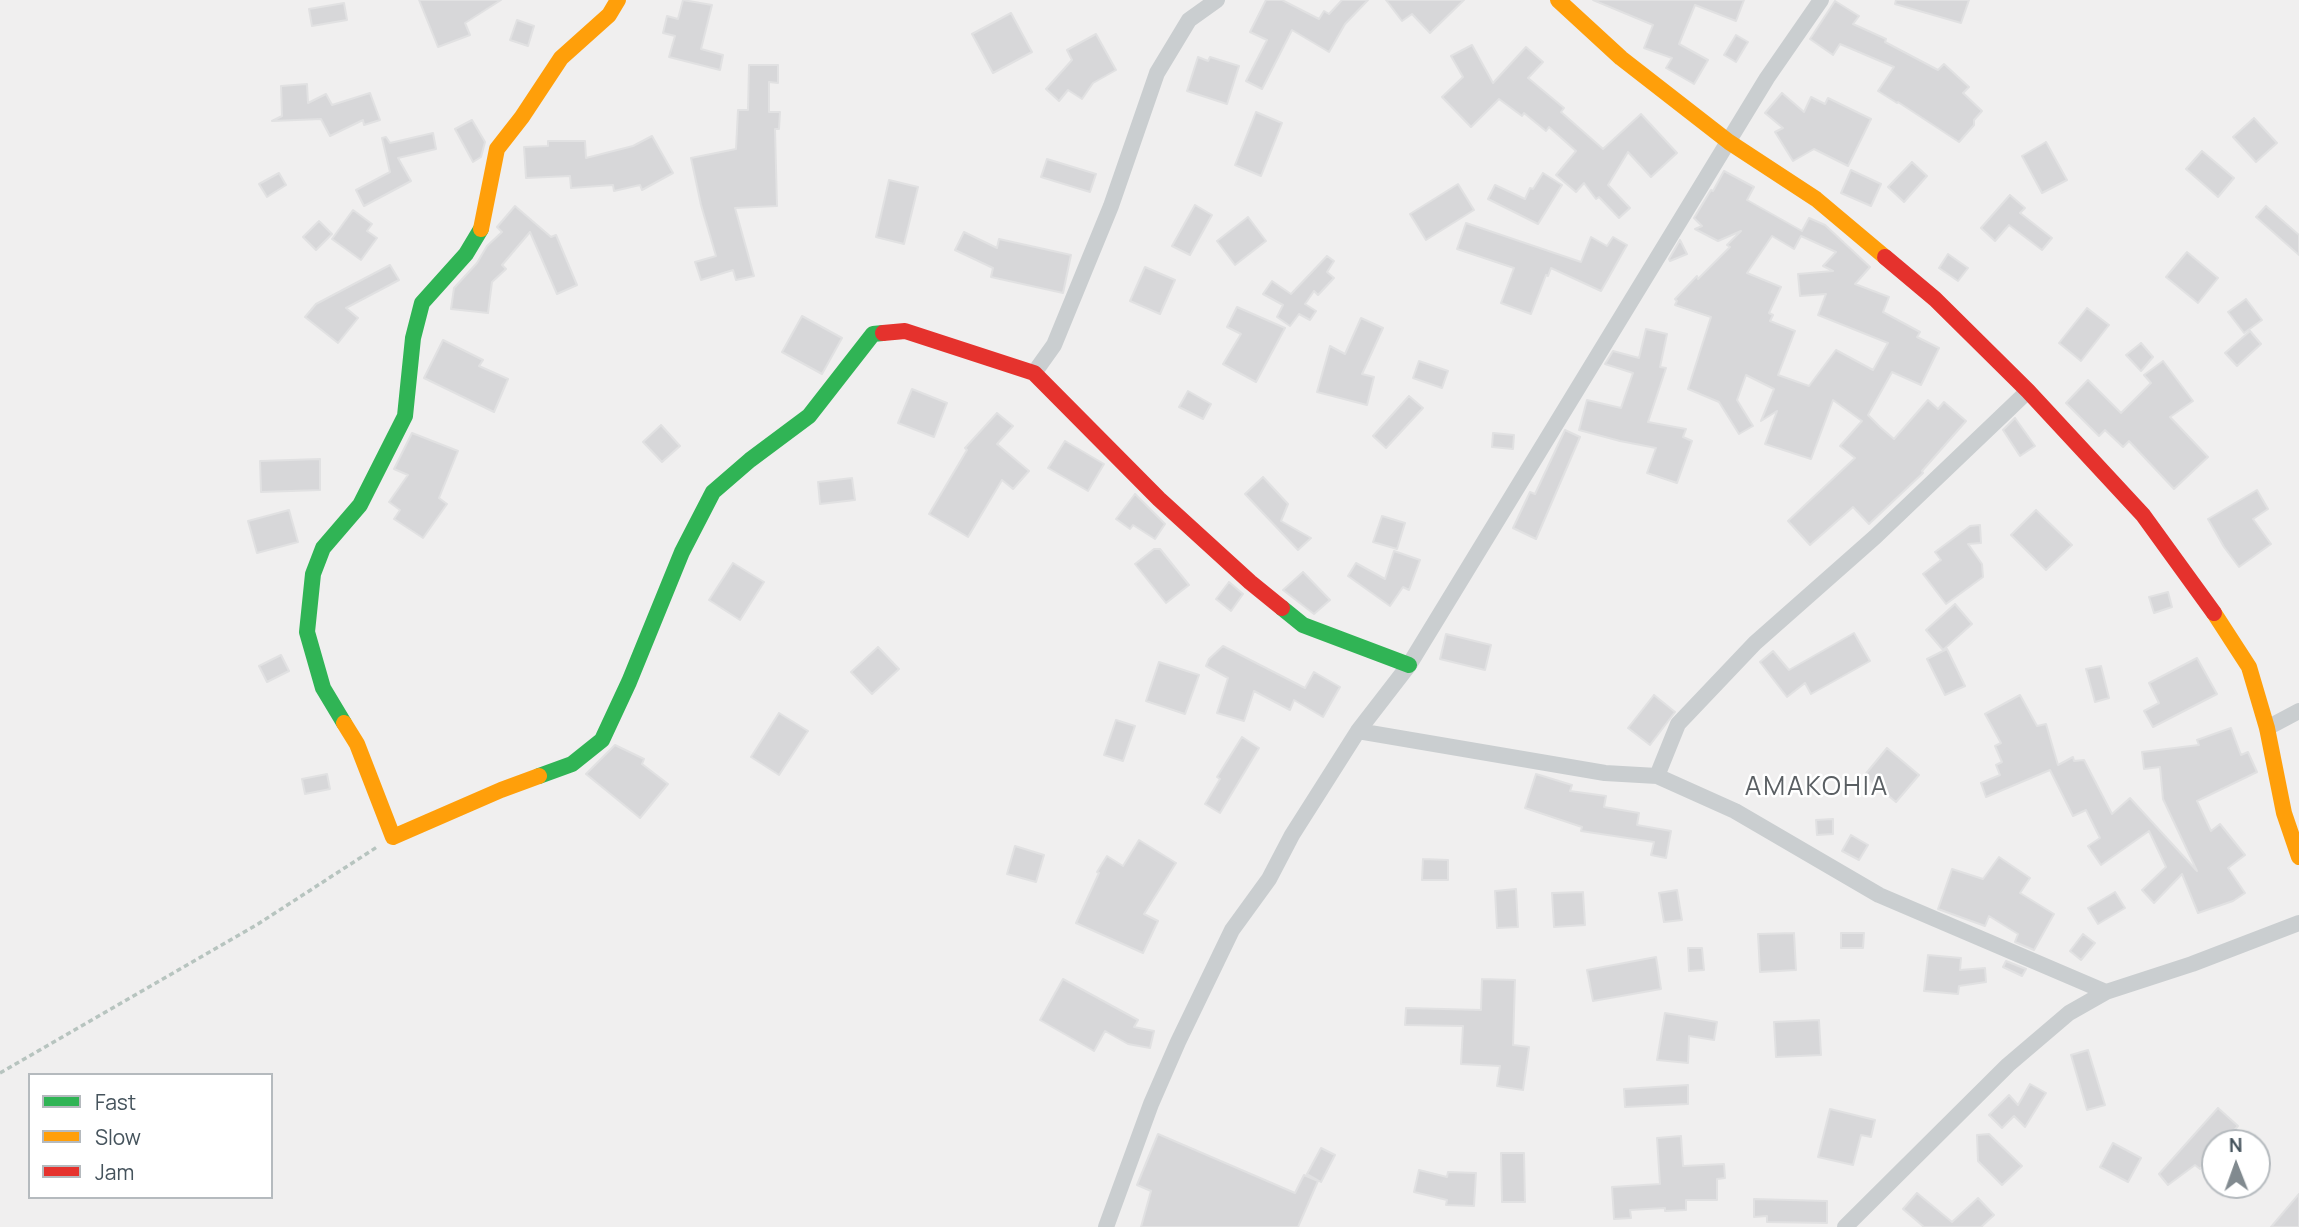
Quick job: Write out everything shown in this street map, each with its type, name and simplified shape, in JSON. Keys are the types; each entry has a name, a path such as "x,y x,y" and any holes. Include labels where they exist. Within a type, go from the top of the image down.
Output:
{"street":[{"path":"618,0 609,15 561,58 498,149 483,226 466,254 422,303 413,338 405,416 360,505 323,548 313,574 307,632 323,688 357,744 393,836 572,764 602,740 629,682 682,552 713,492 750,460 809,416 873,334 905,331 1034,373 1159,499 1250,582 1303,625 1409,665"},
{"path":"1034,373 1054,345 1111,206 1157,73 1189,20 1217,0"},
{"path":"1558,0 1620,58 1729,142 1816,199 1935,299 2028,391 2143,514 2201,593 2249,667 2267,728 2284,813 2299,857"},
{"path":"1106,1227 1151,1104 1232,930 1269,879 1292,835 1358,731 1409,665 1767,78 1821,0"},
{"path":"1657,776 1678,724 1726,673 1755,643 1875,537 2028,391"},
{"path":"2267,728 2299,711"},
{"path":"1358,731 1605,773 1657,776 1735,811 1878,895 2106,992"},
{"path":"1845,1227 2008,1065 2069,1013 2106,992 2192,964 2299,923"}],"path":[{"path":"0,1073 258,924 393,836"}],"building":[{"path":"419,0 501,0 465,23 470,35 438,47"},
{"path":"683,0 712,5 701,49 723,55 720,70 669,57 675,36 663,33 667,16 678,19"},
{"path":"1266,0 1282,0 1319,19 1324,11 1329,14 1342,0 1368,0 1345,24 1329,52 1292,30 1262,89 1246,81 1267,40 1250,32"},
{"path":"1386,0 1464,0 1430,33 1412,14 1402,21"},
{"path":"1593,0 1744,0 1736,21 1695,5 1679,44 1708,60 1694,84 1666,68 1672,58 1644,48 1653,25"},
{"path":"1896,0 1969,0 1961,23 1895,4"},
{"path":"1835,1 1859,16 1853,24 1886,39 1885,42 1938,70 1944,64 1969,87 1963,93 1982,111 1959,142 1878,91 1894,67 1840,44 1833,55 1810,39"},
{"path":"344,3 347,20 312,26 309,9"},
{"path":"1011,13 1032,52 993,73 972,34"},
{"path":"517,20 534,26 528,46 510,40"},
{"path":"1096,34 1116,70 1093,83 1082,99 1068,90 1059,101 1046,89 1072,60 1067,50"},
{"path":"1736,35 1748,42 1736,62 1724,55"},
{"path":"1472,45 1493,83 1526,47 1543,62 1528,78 1564,108 1561,112 1603,149 1641,114 1677,153 1651,177 1628,152 1608,185 1630,208 1619,218 1599,197 1596,199 1584,183 1576,192 1556,175 1576,151 1549,127 1546,131 1524,113 1522,116 1499,99 1471,127 1442,97 1463,77 1451,56"},
{"path":"1198,57 1208,61 1210,57 1239,66 1227,104 1187,91"},
{"path":"749,65 778,65 778,83 769,82 769,112 780,112 779,129 775,129 777,206 735,208 754,276 736,280 733,270 701,280 695,262 716,256 691,158 736,149 738,110 748,110"},
{"path":"307,84 308,103 326,94 332,105 370,93 380,120 364,125 363,120 330,136 321,119 272,121 282,116 281,86"},
{"path":"1782,93 1804,112 1811,97 1825,104 1828,98 1871,119 1848,166 1814,149 1793,161 1775,132 1783,128 1765,113"},
{"path":"1256,112 1282,123 1261,176 1235,165"},
{"path":"2254,118 2277,143 2256,162 2233,137"},
{"path":"472,120 485,142 481,157 473,162 455,129"},
{"path":"433,133 436,149 398,158 411,181 364,206 356,190 390,172 382,138 386,137 390,143"},
{"path":"652,136 673,173 642,190 640,185 614,191 613,185 571,188 570,176 526,178 524,147 548,146 548,141 585,141 586,158 633,146"},
{"path":"2046,142 2067,180 2042,193 2022,156"},
{"path":"2202,151 2234,178 2218,197 2186,169"},
{"path":"1047,159 1096,174 1090,192 1041,177"},
{"path":"1912,162 1927,176 1904,202 1888,187"},
{"path":"1851,170 1881,184 1871,206 1841,193"},
{"path":"1724,171 1754,187 1747,200 1802,231 1809,218 1825,225 1870,267 1855,284 1889,297 1883,312 1920,332 1917,337 1939,348 1921,385 1892,372 1868,415 1894,439 1928,400 1938,409 1944,402 1966,421 1923,473 1869,524 1853,507 1810,545 1788,521 1855,458 1840,446 1862,421 1833,400 1811,459 1765,444 1777,411 1761,421 1774,389 1746,375 1737,400 1753,426 1739,434 1719,402 1688,389 1711,317 1675,305 1675,299 1730,247 1727,245 1741,231 1718,241 1695,229 1702,226 1694,218 1711,190 1713,191","holes":["1772,236 1794,249 1801,236 1836,252 1823,266 1833,271 1798,274 1800,296 1826,294 1818,315 1888,343 1873,370 1836,350 1809,386 1778,375 1795,331 1770,321 1773,315 1769,313 1781,287 1747,273"]},
{"path":"279,173 286,185 267,197 259,184"},
{"path":"1543,173 1562,185 1538,224 1488,199 1495,185 1525,199 1530,188 1533,189"},
{"path":"889,180 918,187 904,244 876,237"},
{"path":"1458,184 1474,210 1426,240 1410,214"},
{"path":"2010,195 2025,208 2020,213 2052,238 2042,250 2009,225 1995,241 1981,228"},
{"path":"1195,205 1212,215 1190,255 1172,246"},
{"path":"515,206 551,237 556,235 577,285 557,294 530,232 502,265 506,269 492,282 488,313 451,309 454,288 477,263 487,246 502,232 497,227"},
{"path":"2266,206 2299,235 2299,255 2256,217"},
{"path":"353,210 372,224 367,231 377,238 361,260 332,239"},
{"path":"1248,217 1266,241 1235,265 1217,241"},
{"path":"319,221 332,234 316,250 303,237"},
{"path":"1466,223 1581,262 1591,237 1607,246 1613,237 1627,245 1601,291 1551,268 1531,314 1501,303 1514,268 1457,249"},
{"path":"964,232 997,248 999,239 1071,255 1063,293 991,277 993,268 955,250"},
{"path":"1680,240 1687,254 1670,261 1669,259"},
{"path":"2187,252 2218,278 2198,303 2166,277"},
{"path":"1948,254 1968,268 1958,281 1939,268"},
{"path":"1327,256 1334,261 1327,272 1334,278 1318,295 1314,291 1305,304 1316,311 1310,320 1299,314 1290,326 1277,317 1283,305 1263,294 1272,281 1291,294"},
{"path":"390,265 399,280 346,308 358,318 338,343 305,317 316,304"},
{"path":"1145,267 1175,280 1160,314 1130,301"},
{"path":"2246,299 2262,320 2244,333 2228,312"},
{"path":"1237,307 1285,328 1256,382 1223,364 1241,334 1227,327"},
{"path":"2087,308 2109,325 2081,361 2059,343"},
{"path":"802,316 842,338 822,374 782,352"},
{"path":"1361,318 1383,328 1362,374 1374,377 1367,405 1317,392 1330,346 1345,354"},
{"path":"1646,329 1667,334 1660,367 1666,368 1648,422 1686,429 1683,437 1692,441 1677,483 1647,473 1656,448 1579,430 1587,400 1621,408 1633,373 1605,364 1613,351 1639,358"},
{"path":"2250,331 2261,344 2237,366 2225,353"},
{"path":"443,340 483,360 479,366 508,379 494,412 424,378"},
{"path":"2141,343 2153,357 2141,371 2126,355"},
{"path":"1419,361 1448,371 1442,388 1413,378"},
{"path":"2163,361 2193,401 2170,417 2208,457 2174,489 2129,441 2123,447 2105,430 2099,436 2066,403 2088,380 2121,413 2151,383 2144,375"},
{"path":"912,389 947,403 934,437 898,423"},
{"path":"1188,391 1211,404 1203,419 1179,407"},
{"path":"1409,396 1423,408 1386,448 1373,436"},
{"path":"997,413 1013,426 997,444 1029,471 1013,489 1002,480 968,537 929,514 967,450 965,448"},
{"path":"2015,418 2035,446 2020,456 2003,430"},
{"path":"661,425 680,446 662,462 643,442"},
{"path":"1565,430 1580,437 1536,539 1513,528 1530,492 1535,494"},
{"path":"412,433 458,451 439,498 447,504 423,538 394,519 400,510 389,502 408,475 394,469"},
{"path":"1493,433 1514,435 1513,449 1492,447"},
{"path":"1065,441 1104,464 1088,491 1048,468"},
{"path":"320,459 320,490 261,492 260,461"},
{"path":"1263,477 1288,504 1281,521 1311,538 1298,550 1245,494"},
{"path":"852,478 855,500 820,504 818,482"},
{"path":"2257,490 2268,509 2253,519 2271,544 2239,567 2208,519"},
{"path":"1135,494 1165,524 1155,539 1133,525 1130,529 1116,519"},
{"path":"289,510 298,542 257,553 248,521"},
{"path":"2036,510 2072,545 2046,570 2011,535"},
{"path":"1382,516 1405,523 1397,549 1373,542"},
{"path":"1980,525 1981,543 1968,544 1982,564 1983,577 1946,604 1923,574 1941,560 1935,552 1970,526"},
{"path":"1154,549 1160,549 1189,585 1166,603 1135,564"},
{"path":"1394,551 1420,560 1409,590 1403,587 1390,606 1348,576 1356,563 1385,579"},
{"path":"733,563 764,582 740,620 709,600"},
{"path":"1303,572 1330,600 1314,614 1283,590"},
{"path":"1229,582 1243,594 1231,611 1216,599"},
{"path":"2168,592 2172,607 2154,613 2149,597"},
{"path":"1955,604 1972,624 1943,650 1926,630"},
{"path":"1854,633 1870,661 1811,694 1805,683 1787,697 1760,662 1773,651 1789,670"},
{"path":"1446,634 1491,645 1485,670 1440,659"},
{"path":"1223,646 1305,688 1314,672 1340,687 1323,717 1294,700 1290,710 1254,691 1244,721 1217,713 1228,678 1206,666 1209,659"},
{"path":"878,647 899,669 872,694 851,672"},
{"path":"1947,649 1965,686 1945,695 1927,659"},
{"path":"281,655 289,671 267,682 259,666"},
{"path":"2197,658 2217,694 2153,727 2144,711 2159,703 2149,683"},
{"path":"1159,662 1199,675 1185,714 1146,701"},
{"path":"2101,666 2109,698 2095,702 2086,669"},
{"path":"1654,695 1675,712 1650,745 1628,728"},
{"path":"2020,695 2037,726 2046,724 2058,765 2073,757 2074,761 2084,760 2112,814 2130,798 2197,871 2163,799 2160,767 2144,769 2142,752 2199,745 2197,740 2231,728 2241,755 2248,752 2257,772 2197,801 2211,831 2220,824 2245,855 2228,868 2245,893 2233,901 2198,913 2182,874 2154,903 2142,890 2166,867 2149,831 2101,865 2088,846 2100,838 2086,810 2073,816 2050,770 1986,797 1981,783 2000,775 1996,765 2002,762 1995,746 2001,743 1985,714"},
{"path":"779,713 808,731 779,775 751,757"},
{"path":"1116,720 1135,726 1123,761 1104,755"},
{"path":"1242,737 1259,748 1220,813 1205,804 1220,779 1217,777"},
{"path":"615,745 644,759 642,764 668,784 640,818 586,774"},
{"path":"1887,748 1919,775 1896,802 1864,776"},
{"path":"327,774 330,789 305,794 302,779"},
{"path":"1536,774 1572,785 1570,791 1606,796 1604,807 1639,813 1637,825 1671,831 1666,858 1651,855 1654,842 1581,831 1582,827 1525,808"},
{"path":"1833,819 1833,834 1817,835 1816,820"},
{"path":"1851,835 1868,845 1859,860 1842,851"},
{"path":"1139,840 1176,863 1144,914 1158,921 1143,953 1076,923 1099,873 1097,872 1107,856 1123,866"},
{"path":"1015,846 1044,855 1036,882 1007,874"},
{"path":"1999,857 2030,878 2020,893 2054,914 2034,950 2015,942 2018,934 1989,916 1985,926 1938,909 1952,869 1983,879"},
{"path":"1423,859 1448,860 1448,880 1422,880"},
{"path":"1516,889 1518,927 1497,928 1495,891"},
{"path":"1677,890 1682,920 1664,922 1659,893"},
{"path":"1583,892 1585,925 1554,927 1552,893"},
{"path":"2115,892 2125,908 2098,924 2088,908"},
{"path":"1794,933 1796,970 1760,972 1758,934"},
{"path":"1841,933 1864,933 1863,948 1841,948"},
{"path":"2083,934 2095,943 2081,960 2070,951"},
{"path":"1688,948 1702,948 1704,970 1689,971"},
{"path":"1928,955 1961,958 1960,970 1985,968 1986,982 1959,986 1958,994 1924,991"},
{"path":"1656,957 1661,989 1593,1001 1587,970"},
{"path":"2006,961 2026,969 2022,976 2003,967"},
{"path":"1063,979 1138,1020 1134,1027 1154,1031 1150,1048 1128,1044 1105,1031 1094,1051 1040,1020"},
{"path":"1482,979 1515,980 1513,1045 1529,1047 1523,1090 1497,1086 1500,1066 1461,1064 1463,1026 1405,1025 1406,1008 1481,1010"},
{"path":"1665,1013 1717,1022 1714,1040 1689,1036 1688,1063 1657,1060"},
{"path":"1819,1020 1821,1055 1776,1057 1774,1022"},
{"path":"2088,1050 2105,1105 2087,1110 2071,1055"},
{"path":"2030,1084 2046,1093 2025,1127 2014,1116 2002,1128 1989,1115 2009,1095 2018,1105"},
{"path":"1688,1085 1688,1104 1625,1107 1624,1089"},
{"path":"2218,1108 2238,1126 2235,1129 2201,1129 2200,1169 2195,1165 2168,1185 2159,1174"},
{"path":"1830,1109 1875,1120 1871,1137 1861,1135 1853,1165 1818,1157"},
{"path":"1158,1134 1295,1193 1304,1175 1318,1181 1298,1227 1141,1227 1151,1191 1137,1185"},
{"path":"1989,1134 2022,1166 2002,1185 1978,1161 1977,1135"},
{"path":"1681,1136 1683,1166 1724,1164 1725,1178 1717,1179 1717,1200 1686,1200 1686,1210 1630,1210 1631,1218 1614,1219 1612,1187 1660,1184 1657,1138"},
{"path":"2113,1143 2141,1158 2128,1182 2100,1167"},
{"path":"1321,1148 1335,1155 1321,1182 1307,1174"},
{"path":"1501,1153 1524,1153 1525,1202 1502,1202"},
{"path":"1419,1170 1447,1177 1448,1172 1476,1173 1474,1206 1446,1205 1447,1200 1414,1192"},
{"path":"1917,1193 1952,1222 1978,1198 1994,1215 1981,1227 1924,1227 1903,1209"},
{"path":"2299,1194 2299,1227 2271,1227"},
{"path":"1754,1199 1827,1201 1827,1223 1767,1222 1767,1216 1754,1217"}],"traffic: fast":[{"path":"344,723 323,688 307,632 313,574 323,548 360,505 405,416 413,338 422,303 466,254 481,229"},
{"path":"539,776 572,764 602,740 629,682 682,552 713,492 750,460 809,416 873,334 883,333"},
{"path":"1282,608 1303,625 1409,665"}],"traffic: slow":[{"path":"481,229 497,149 561,58 609,15 618,0"},
{"path":"1558,0 1621,58 1729,142 1816,199 1885,257"},
{"path":"2214,613 2249,667 2267,728 2284,813 2299,857"},
{"path":"344,723 357,744 393,837 539,776"}],"traffic: jam":[{"path":"1885,257 1935,299 2028,391 2143,515 2214,613"},
{"path":"883,333 905,331 1034,373 1159,499 1282,608"}],"district":[{"name":"AMAKOHIA","path":"1817,788"}]}
